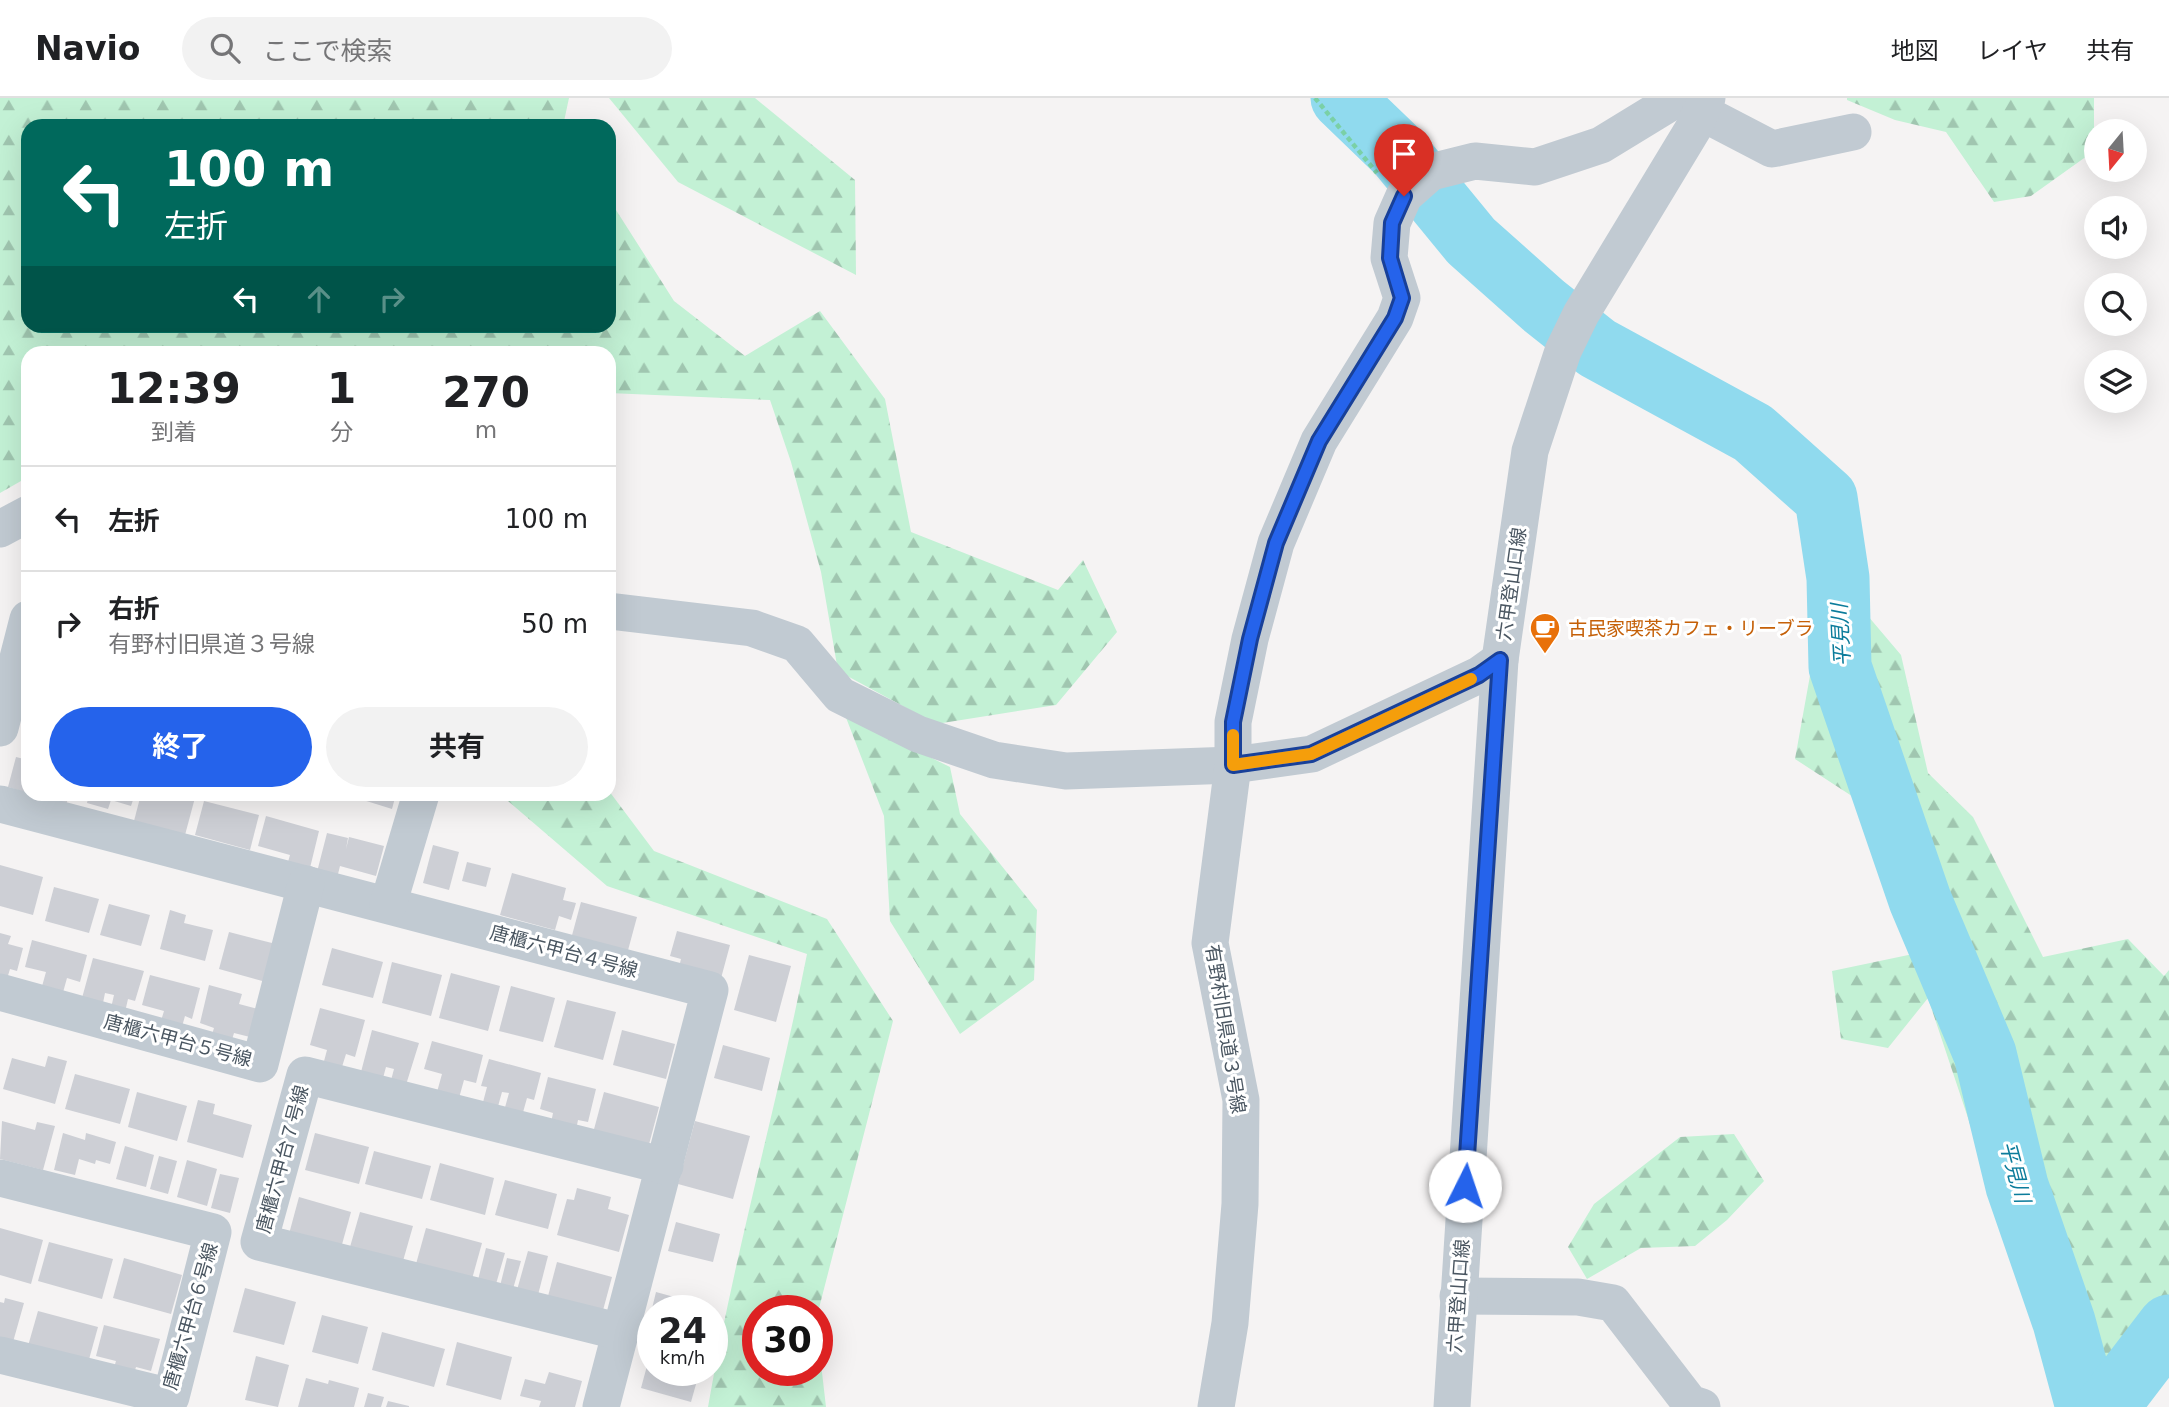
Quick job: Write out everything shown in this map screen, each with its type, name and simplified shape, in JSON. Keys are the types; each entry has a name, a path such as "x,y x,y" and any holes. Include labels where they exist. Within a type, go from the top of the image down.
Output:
{"street":[{"path":"1403,200 1431,172 1475,161 1535,167 1601,145 1695,103 1772,149 1853,132"},
{"name":"六甲登山口線","path":"1452,1407 1500,660 1530,451 1563,351 1581,314 1693,129 1695,103"},
{"name":"有野村旧県道３号線","path":"1216,1407 1230,1323 1240,1205 1241,1100 1210,943 1233,765 1233,722 1250,639 1276,543 1319,441 1395,318 1402,298 1390,258 1392,223 1403,200"},
{"path":"0,529 21,518"},
{"path":"616,612 752,628 797,644 840,695 918,734 994,760 1066,771 1233,765 1311,754 1479,675 1500,660"},
{"path":"0,728 21,646"},
{"path":"388,905 419,801"},
{"name":"唐櫃六甲台４号線","path":"0,804 710,990 601,1407"},
{"name":"唐櫃六甲台５号線","path":"0,992 260,1063 306,884"},
{"name":"唐櫃六甲台７号線","path":"621,1332 259,1242 305,1075 665,1166"},
{"name":"唐櫃六甲台６号線","path":"0,1178 213,1232 171,1397 0,1355"},
{"path":"1458,1296 1578,1297 1613,1303 1690,1403 1702,1407"}],"path":[{"path":"1315,98 1403,200"}],"green space":[{"path":"0,98 569,98 564,119 21,119 21,333 616,333 616,210 674,301 745,356 820,311 885,399 911,532 1058,590 1083,560 1117,632 1056,705 936,724 838,671 821,572 791,462 770,400 616,393 616,346 21,346 21,481 0,493"},
{"path":"609,98 755,98 855,180 856,275 678,182"},
{"path":"2094,98 2094,119 2084,119 2084,158 2031,196 1994,202 1946,132 1895,120 1847,100"},
{"path":"1829,570 1901,655 1928,773 1973,817 2043,957 2128,939 2164,976 2169,970 2169,1309 2092,1389 1976,1142 1928,998 1888,1048 1841,1039 1832,971 1913,954 1861,802 1795,759"},
{"path":"845,715 950,767 960,814 1037,910 1034,980 960,1034 890,921 884,816"},
{"path":"616,800 654,851 827,919 893,1021 822,1295 742,1295 742,1386 824,1386 826,1407 708,1407 712,1386 728,1386 728,1302 807,954 607,886 508,801"},
{"path":"1734,1134 1764,1181 1727,1220 1695,1246 1641,1248 1587,1279 1568,1247 1594,1204 1680,1137"}],"building":[{"path":"16,757 21,758 21,791 8,787"},
{"path":"45,801 67,801 66,806"},
{"path":"87,801 111,801 108,809"},
{"path":"114,801 133,801 131,806"},
{"path":"139,801 194,801 185,835 134,821"},
{"path":"204,801 259,815 250,850 195,835"},
{"path":"366,801 394,801 392,809"},
{"path":"266,816 319,831 310,868 288,862 290,855 258,846"},
{"path":"327,833 348,838 346,849 349,837 384,846 376,876 340,866 337,878 317,872"},
{"path":"433,845 459,852 449,890 423,883"},
{"path":"467,862 491,868 486,887 462,881"},
{"path":"0,865 43,877 33,915 0,906"},
{"path":"512,873 566,888 563,900 576,903 571,920 559,916 555,930 500,915"},
{"path":"54,887 99,899 89,933 45,921"},
{"path":"581,902 637,917 627,954 571,939"},
{"path":"109,904 150,915 141,946 100,935"},
{"path":"170,910 186,915 184,923 213,930 205,961 160,949"},
{"path":"677,931 730,945 720,982 678,971 681,959 670,956"},
{"path":"229,932 276,944 266,982 219,969"},
{"path":"0,933 11,936 8,944 23,948 17,971 10,969 6,982 0,980"},
{"path":"32,940 87,955 80,982 67,978 62,996 41,990 46,972 25,967"},
{"path":"332,948 383,962 373,998 322,985"},
{"path":"749,955 791,966 776,1022 734,1010"},
{"path":"93,958 144,971 135,1001 128,999 125,1012 111,1008 114,995 105,993 103,1003 82,998"},
{"path":"392,962 442,975 431,1016 382,1003"},
{"path":"451,973 500,986 488,1031 439,1018"},
{"path":"150,975 200,988 192,1019 185,1016 181,1030 160,1024 164,1011 142,1005"},
{"path":"209,985 242,994 239,1004 265,1011 258,1039 234,1033 230,1046 210,1041 214,1028 200,1023"},
{"path":"511,986 555,998 543,1042 499,1031"},
{"path":"567,1000 616,1012 603,1060 554,1047"},
{"path":"320,1008 365,1020 355,1057 346,1054 341,1070 323,1065 327,1050 310,1045"},
{"path":"372,1030 419,1043 405,1088 390,1084 394,1069 386,1067 383,1078 361,1072"},
{"path":"622,1030 675,1044 666,1079 613,1065"},
{"path":"432,1041 483,1055 476,1083 464,1080 459,1098 437,1092 442,1074 424,1069"},
{"path":"723,1045 770,1058 762,1091 714,1078"},
{"path":"48,1056 67,1061 55,1104 3,1089 12,1058 45,1067"},
{"path":"489,1059 541,1073 534,1100 527,1098 522,1116 504,1111 509,1093 502,1092 497,1110 482,1106 487,1087 481,1086"},
{"path":"75,1074 130,1089 120,1124 65,1109"},
{"path":"548,1077 596,1089 588,1122 578,1120 576,1130 551,1123 553,1113 540,1109"},
{"path":"137,1092 187,1106 177,1141 128,1127"},
{"path":"604,1092 659,1107 648,1148 593,1133"},
{"path":"198,1100 215,1104 213,1114 252,1125 243,1158 187,1142"},
{"path":"2,1121 35,1130 37,1122 55,1126 43,1170 0,1159"},
{"path":"695,1121 750,1136 733,1199 678,1184"},
{"path":"63,1133 85,1140 86,1133 116,1142 110,1164 96,1160 95,1164 79,1159 75,1175 54,1170"},
{"path":"315,1133 369,1147 359,1184 305,1170"},
{"path":"125,1146 154,1155 146,1187 116,1179"},
{"path":"374,1151 431,1166 422,1199 365,1184"},
{"path":"159,1156 177,1161 168,1194 150,1189"},
{"path":"187,1160 217,1169 207,1206 177,1197"},
{"path":"440,1163 494,1178 485,1215 430,1200"},
{"path":"220,1174 239,1178 230,1213 211,1208"},
{"path":"505,1180 557,1194 548,1229 495,1215"},
{"path":"577,1188 611,1197 608,1209 629,1215 619,1252 557,1235 567,1199 574,1200"},
{"path":"299,1197 351,1212 341,1248 289,1234"},
{"path":"360,1212 413,1226 403,1261 350,1247"},
{"path":"676,1222 720,1234 713,1262 668,1251"},
{"path":"0,1228 43,1240 31,1284 0,1275"},
{"path":"426,1228 482,1243 472,1279 416,1264"},
{"path":"49,1242 113,1259 102,1299 38,1281"},
{"path":"486,1248 505,1253 496,1284 478,1280"},
{"path":"528,1251 548,1256 538,1295 517,1290"},
{"path":"124,1258 182,1275 171,1314 113,1298"},
{"path":"507,1258 521,1261 513,1289 500,1286"},
{"path":"557,1262 612,1277 602,1314 547,1300"},
{"path":"245,1288 296,1302 284,1345 233,1332"},
{"path":"5,1298 24,1303 13,1342 0,1338 0,1302 4,1303"},
{"path":"38,1311 98,1327 88,1363 28,1346"},
{"path":"322,1315 368,1327 358,1364 312,1352"},
{"path":"104,1325 160,1339 151,1371 136,1367 133,1377 113,1371 116,1361 96,1356"},
{"path":"382,1332 445,1349 434,1387 372,1370"},
{"path":"457,1342 512,1357 501,1400 446,1385"},
{"path":"256,1356 289,1365 278,1407 245,1400"},
{"path":"549,1372 582,1381 575,1407 539,1407 541,1401 520,1396 525,1379 545,1384"},
{"path":"306,1378 328,1384 329,1380 359,1388 354,1407 298,1407"},
{"path":"642,1386 696,1386 691,1402"},
{"path":"368,1393 384,1397 381,1407 364,1407"},
{"path":"388,1401 409,1406 409,1407 386,1407"}],"waterway":[{"name":"平見川","path":"1342,98 1398,152 1471,241 1544,306 1597,348 1753,433 1826,498 1838,578 1840,667 1920,900 1985,1054 2017,1186 2064,1322 2087,1407"},
{"path":"2107,1407 2169,1326"}],"slow traffic":[{"path":"1233,735 1233,765 1311,754 1471,679"}],"place":[{"name":"古民家喫茶カフェ・リーブラ","path":"1545,655"}],"route":[{"path":"1404,196 1392,223 1390,258 1402,298 1395,318 1319,441 1276,543 1250,639 1233,722 1233,765 1311,754 1479,675 1500,660 1465,1186"}]}
